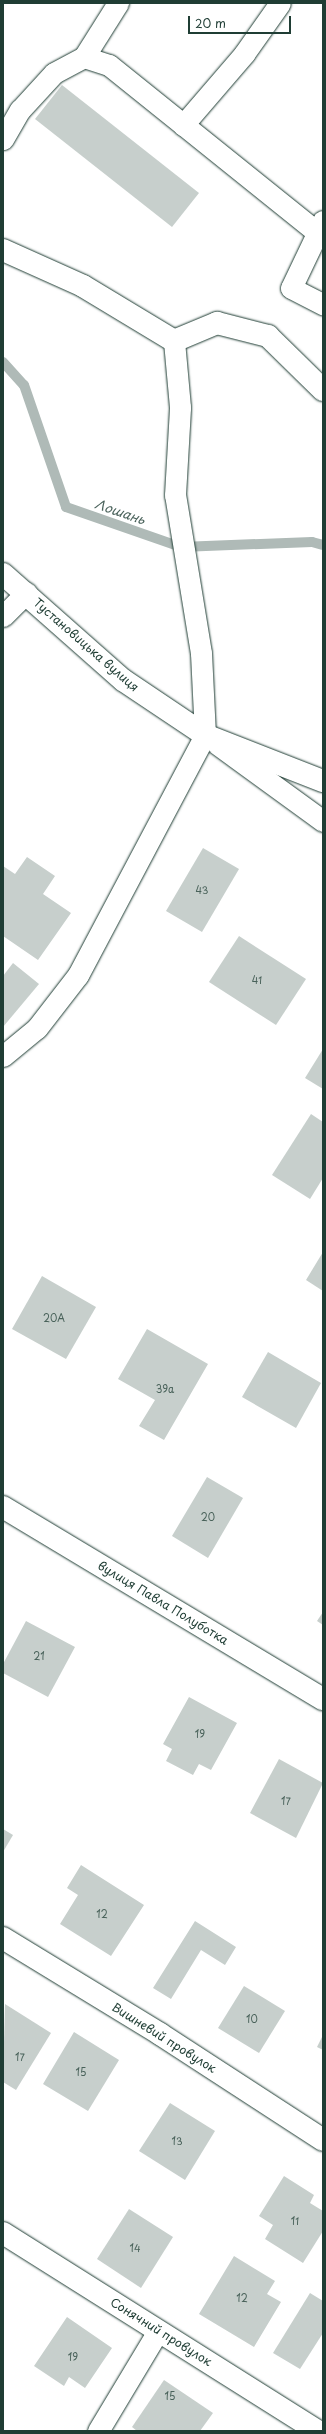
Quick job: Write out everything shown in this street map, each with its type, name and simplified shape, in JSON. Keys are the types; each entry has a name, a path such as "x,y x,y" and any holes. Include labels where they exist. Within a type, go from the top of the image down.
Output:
{"street":[{"path":"3,250 83,286 174,341 217,323 268,336 323,390"},
{"name":"Тустановицька вулиця","path":"3,574 123,680 205,735 323,781"},
{"name":"вулиця Павла Полуботка","path":"3,1507 323,1699"},
{"name":"Вишневий провулок","path":"3,1938 160,2034 323,2140"},
{"name":"Сонячний провулок","path":"3,2233 318,2431"}],"lane":[{"path":"3,139 20,110 54,73 84,57 118,3"},
{"path":"183,125 244,54 280,3"},
{"path":"84,57 108,65 183,125 320,226 291,288 323,304"},
{"path":"3,1056 38,1028 78,975 205,735 201,653 175,495 180,407 174,341"},
{"path":"3,616 26,593"},
{"path":"205,735 323,821"},
{"path":"98,2431 158,2331"}],"building":[{"path":"62,85 199,193 172,227 35,119"},
{"path":"203,848 239,869 202,932 166,911"},
{"path":"27,857 55,876 43,894 71,913 38,960 3,936 3,866 15,874"},
{"path":"239,936 306,979 276,1025 209,982"},
{"path":"13,963 39,984 3,1027 3,976"},
{"path":"323,1049 323,1089 305,1078"},
{"path":"311,1114 323,1122 323,1178 310,1199 272,1175"},
{"path":"323,1252 323,1291 306,1280"},
{"path":"42,1276 96,1307 66,1359 12,1329"},
{"path":"147,1329 208,1364 164,1440 139,1426 155,1400 118,1379"},
{"path":"268,1352 321,1383 296,1428 242,1397"},
{"path":"207,1477 243,1498 208,1558 172,1536"},
{"path":"323,1612 323,1625 317,1621"},
{"path":"26,1621 75,1647 48,1697 3,1673 3,1664"},
{"path":"189,1697 237,1723 211,1770 199,1764 193,1775 166,1761 172,1749 163,1744"},
{"path":"279,1759 323,1783 296,1838 250,1813"},
{"path":"3,1829 13,1835 3,1852"},
{"path":"81,1865 144,1905 111,1956 60,1924 78,1895 67,1888"},
{"path":"195,1921 236,1947 225,1965 201,1950 171,1999 153,1988"},
{"path":"244,1986 285,2011 259,2053 218,2028"},
{"path":"5,2004 51,2033 16,2090 3,2082"},
{"path":"74,2032 119,2060 88,2111 43,2084"},
{"path":"323,2035 323,2050 317,2047"},
{"path":"170,2103 215,2131 185,2180 139,2151"},
{"path":"284,2176 314,2195 310,2203 323,2211 323,2231 303,2263 265,2239 273,2225 259,2216"},
{"path":"129,2209 173,2237 141,2288 97,2259"},
{"path":"234,2256 275,2281 267,2294 281,2302 254,2347 199,2314"},
{"path":"310,2293 323,2301 323,2333 300,2369 273,2353"},
{"path":"67,2317 112,2348 85,2388 69,2377 64,2386 34,2366"},
{"path":"164,2380 213,2413 200,2431 137,2431 132,2427"}],"waterway":[{"name":"Лошань","path":"3,362 24,385 66,507 181,547 312,542 323,545"}]}
